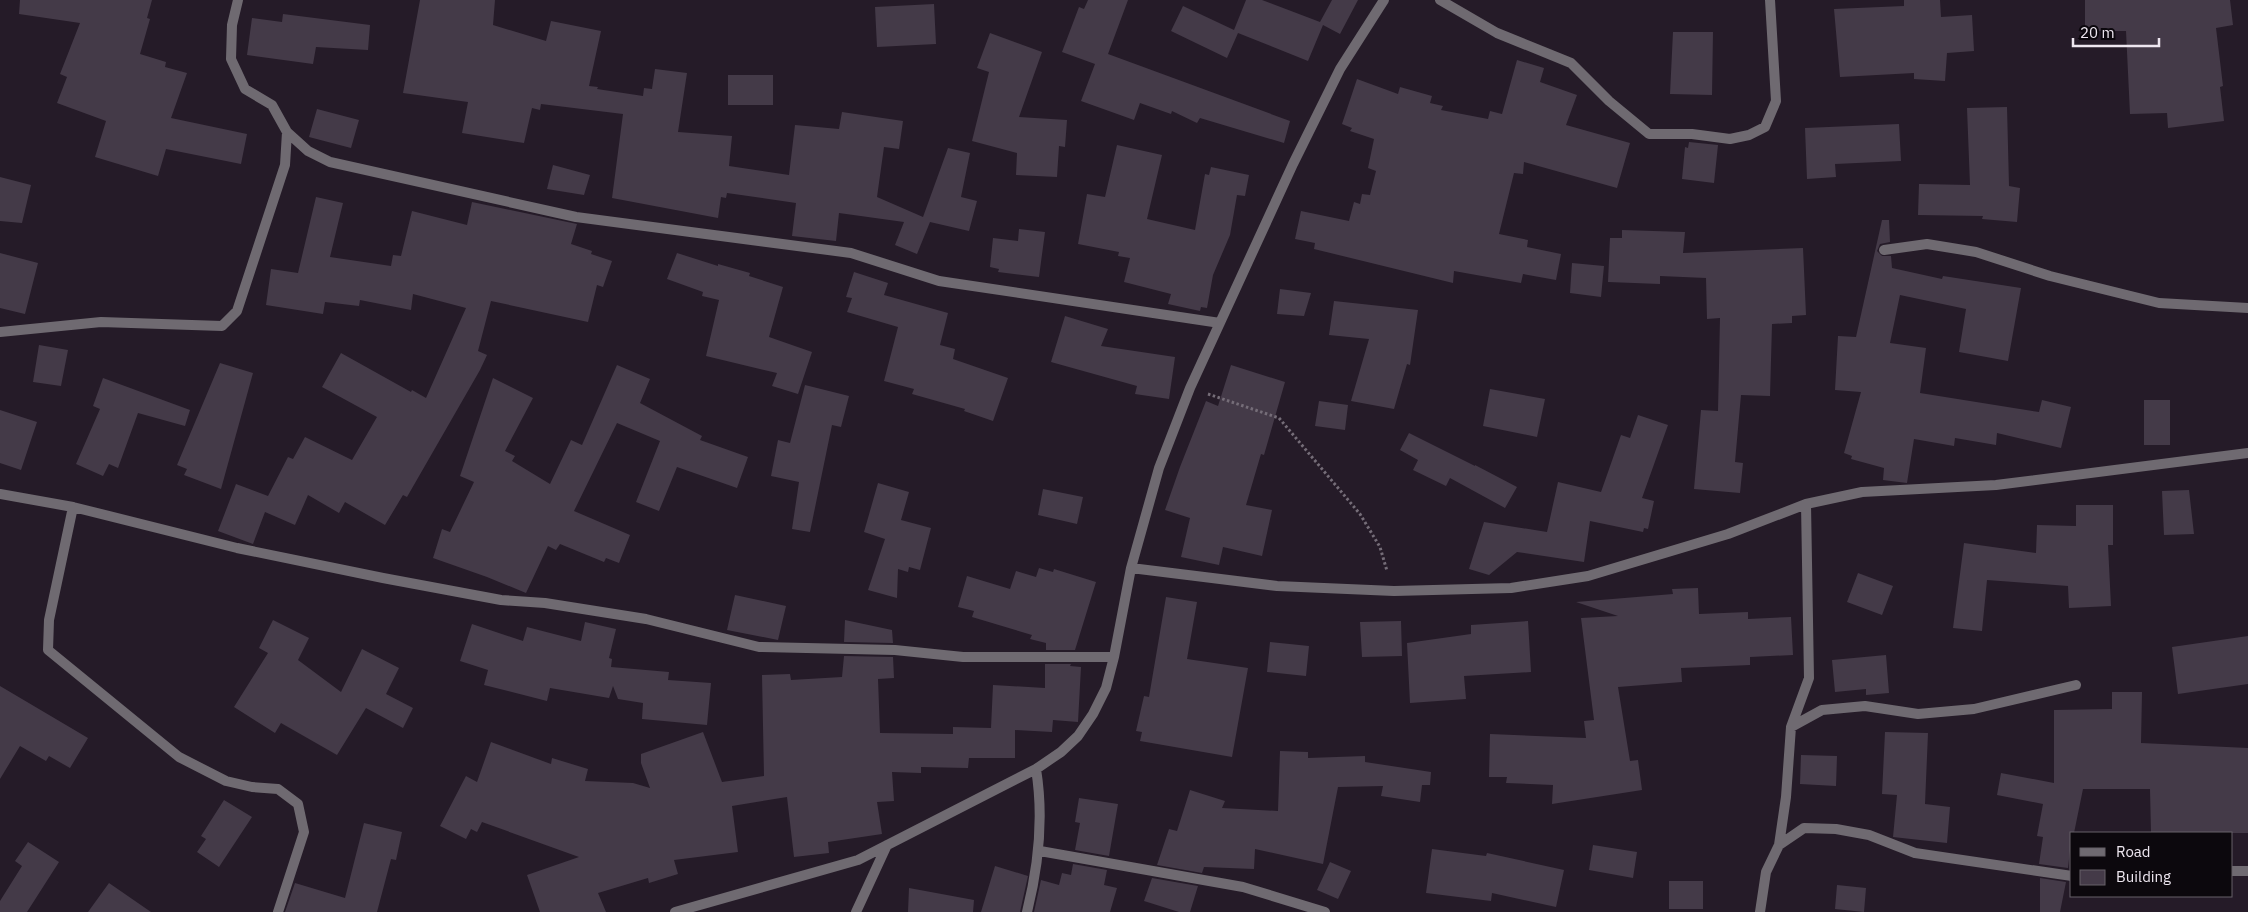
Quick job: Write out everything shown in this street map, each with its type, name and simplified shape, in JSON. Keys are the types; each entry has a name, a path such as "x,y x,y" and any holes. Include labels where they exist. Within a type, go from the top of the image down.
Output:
{"street":[{"path":"238,0 232,24 231,60 246,89 272,105 287,132 308,152 330,162 576,217 851,253 939,281 1220,323"},
{"path":"675,912 849,863 1036,769 1061,752 1078,736 1093,714 1106,688 1114,657 1131,568 1159,468 1190,388 1293,164 1336,77 1384,0"},
{"path":"1440,0 1498,33 1571,63 1609,101 1650,134 1692,134 1730,138 1749,135 1765,126 1776,101 1770,0"},
{"path":"0,332 101,322 222,326 238,312 285,165 287,132"},
{"path":"1884,250 1927,244 1968,251 2050,276 2159,303 2248,308"},
{"path":"1131,568 1277,586 1394,591 1512,588 1588,576 1728,534 1806,504 1862,492 1996,485 2248,453"},
{"path":"0,494 73,507 237,548 383,578 501,600 545,603 646,620 759,647 895,650 963,657 1114,657"},
{"path":"1760,912 1766,872 1779,845 1786,797 1791,727 1809,678 1806,504"},
{"path":"73,507 48,620 48,650 179,757 226,781 252,787 278,789 298,804 304,832 278,912"},
{"path":"1791,727 1822,710 1865,706 1918,714 1974,709 2076,685"},
{"path":"1027,912 1036,877 1040,851 1040,797 1036,769"},
{"path":"1779,845 1804,828 1836,829 1869,835 1915,853 2070,876"},
{"path":"856,912 887,845"},
{"path":"1040,851 1244,887 1325,912"},
{"path":"2233,871 2248,871"}],"path":[{"path":"1190,388 1279,418 1360,514 1380,547 1394,591"}],"building":[{"path":"20,0 152,0 147,18 150,19 140,54 166,62 165,67 187,73 171,118 247,134 241,164 166,149 158,176 95,157 106,121 57,103 67,77 60,74 80,23 19,14"},
{"path":"420,0 495,0 493,25 546,41 551,21 601,31 589,86 598,87 597,89 643,96 644,88 652,89 655,69 687,73 678,132 732,136 729,166 789,175 795,125 839,129 842,112 903,121 899,149 884,147 877,197 923,217 948,148 970,153 961,197 977,201 969,231 930,222 917,254 895,245 904,222 839,213 836,241 792,236 796,203 727,193 726,198 721,197 718,218 612,198 623,114 541,104 540,110 532,108 524,143 462,133 468,102 403,93"},
{"path":"1088,0 1128,0 1108,54 1290,121 1284,143 1200,118 1197,123 1172,111 1171,114 1140,103 1134,120 1081,101 1095,64 1062,52 1079,7 1084,9"},
{"path":"1246,0 1262,0 1320,22 1332,0 1358,0 1340,34 1323,25 1308,61 1238,33 1227,58 1171,31 1183,6 1234,30"},
{"path":"1904,0 1940,0 1941,17 1972,15 1974,51 1947,53 1945,81 1914,79 1914,73 1840,77 1834,9 1904,6"},
{"path":"2085,0 2230,0 2233,25 2216,28 2223,86 2220,87 2224,121 2168,128 2167,113 2130,114 2126,31 2085,31"},
{"path":"934,4 936,44 877,47 875,7"},
{"path":"283,14 370,25 368,50 316,47 313,64 247,55 252,18 282,22"},
{"path":"1673,32 1713,32 1712,95 1670,94"},
{"path":"990,33 1042,52 1019,117 1067,120 1065,147 1059,146 1057,177 1016,175 1017,153 972,141 989,72 977,68"},
{"path":"1517,60 1544,68 1540,82 1577,95 1566,125 1630,143 1617,188 1524,162 1523,174 1514,173 1499,234 1528,240 1527,247 1561,254 1556,280 1523,274 1521,283 1454,271 1453,283 1314,249 1315,243 1295,239 1301,211 1349,221 1354,202 1360,204 1362,194 1370,195 1376,171 1368,168 1374,139 1350,131 1352,128 1342,124 1357,79 1398,94 1400,87 1432,96 1430,103 1443,106 1441,110 1488,119 1490,111 1502,114"},
{"path":"728,75 773,75 773,105 728,105"},
{"path":"2007,107 2009,186 2020,188 2017,222 1982,219 1983,216 1918,215 1919,184 1970,185 1967,108"},
{"path":"317,109 359,120 351,148 309,137"},
{"path":"1899,124 1901,161 1835,164 1836,177 1807,179 1805,128"},
{"path":"1689,142 1718,145 1714,183 1682,179 1685,147 1688,148"},
{"path":"1117,145 1162,155 1147,219 1195,230 1205,174 1209,175 1211,167 1249,175 1245,196 1237,195 1230,235 1213,275 1207,308 1201,307 1200,311 1168,304 1171,294 1124,282 1130,258 1118,256 1119,252 1078,244 1087,194 1105,197"},
{"path":"553,165 590,175 584,195 547,189"},
{"path":"0,177 31,185 22,223 0,221"},
{"path":"316,197 343,203 330,257 391,266 393,255 401,256 412,211 467,225 472,202 577,224 571,244 592,251 591,254 612,261 603,287 597,285 588,322 491,301 478,351 487,355 480,370 407,497 403,495 385,525 345,502 339,513 308,495 295,525 265,512 253,544 218,531 236,484 268,496 288,457 293,459 305,437 352,460 377,417 322,387 341,353 411,392 412,390 426,398 466,308 413,294 411,310 360,300 359,306 325,302 323,314 266,305 271,269 298,273"},
{"path":"1882,220 1889,220 1890,242 1880,244 1877,251 1882,256 1891,256 1892,268 1942,279 1943,276 2021,288 2008,361 1959,352 1966,309 1900,295 1890,343 1926,348 1920,393 2039,412 2042,400 2071,407 2061,448 1997,433 1996,445 1955,438 1954,446 1914,439 1907,483 1883,480 1884,468 1851,459 1852,456 1844,453 1861,392 1835,390 1838,336 1856,337"},
{"path":"1019,229 1045,232 1039,277 998,272 999,269 990,267 993,238 1018,241"},
{"path":"1622,230 1685,232 1683,253 1803,248 1806,315 1792,316 1792,323 1772,324 1770,396 1741,395 1735,462 1743,463 1740,493 1694,489 1701,410 1718,411 1720,318 1707,319 1706,278 1660,276 1660,284 1608,282 1610,238 1622,238"},
{"path":"0,253 38,263 25,314 0,308"},
{"path":"677,253 718,266 718,264 750,273 749,276 783,287 769,337 812,352 798,394 772,386 777,373 706,356 719,300 702,296 703,292 667,279"},
{"path":"1572,263 1604,266 1601,297 1570,293"},
{"path":"854,272 888,283 884,295 948,313 940,345 955,349 953,359 1008,378 993,421 964,411 965,409 912,394 914,389 884,381 898,327 847,312 852,298 846,297"},
{"path":"1280,289 1311,293 1304,316 1277,314"},
{"path":"1334,301 1418,310 1410,365 1407,364 1394,409 1351,401 1369,339 1329,335"},
{"path":"1065,316 1108,329 1101,346 1175,357 1169,399 1135,394 1137,386 1051,362"},
{"path":"39,345 68,350 61,386 33,382"},
{"path":"220,363 253,373 221,489 184,475 187,469 177,465"},
{"path":"617,365 650,379 640,403 702,436 700,440 748,457 737,488 677,467 659,511 636,502 660,441 617,423 574,511 630,535 619,563 606,558 604,562 560,544 556,550 548,546 526,593 433,558 442,529 450,532 474,482 460,476 493,378 533,398 505,451 515,456 512,461 550,484 571,440 582,445"},
{"path":"1231,365 1285,382 1264,455 1261,454 1246,505 1272,510 1262,556 1223,547 1219,565 1181,557 1190,518 1165,510 1206,401 1218,406"},
{"path":"103,378 190,410 185,426 138,413 118,468 109,464 103,476 76,464 100,409 93,406"},
{"path":"805,385 849,396 841,427 832,425 810,532 792,529 799,482 771,476 778,440 790,443"},
{"path":"1490,389 1545,399 1537,437 1483,426"},
{"path":"2144,400 2170,400 2170,445 2144,445"},
{"path":"1319,401 1348,405 1345,430 1315,426"},
{"path":"0,410 37,422 21,470 0,463"},
{"path":"1638,415 1668,425 1642,498 1654,501 1648,529 1644,528 1643,532 1590,521 1584,562 1517,552 1489,575 1469,569 1484,522 1547,532 1558,482 1601,492 1621,435 1630,438"},
{"path":"1409,433 1517,487 1505,508 1450,478 1446,486 1413,470 1418,460 1400,450"},
{"path":"878,483 909,492 901,520 931,528 920,570 909,567 908,572 898,569 897,598 868,590 885,539 864,532"},
{"path":"1043,489 1083,497 1077,524 1038,515"},
{"path":"2189,490 2194,534 2164,535 2162,491"},
{"path":"2076,505 2113,505 2113,545 2108,545 2111,606 2069,608 2068,586 1987,580 1982,631 1953,628 1964,543 2036,553 2037,525 2076,526"},
{"path":"1039,568 1053,572 1054,569 1096,582 1075,650 1046,650 1046,643 1030,639 1032,635 972,617 974,611 958,607 967,576 1010,589 1016,571 1036,577"},
{"path":"1858,573 1893,586 1882,615 1847,602"},
{"path":"1698,588 1699,614 1748,612 1748,619 1791,617 1793,655 1750,657 1750,665 1681,668 1682,682 1618,687 1630,761 1638,760 1642,790 1552,804 1553,785 1506,783 1507,777 1489,777 1490,734 1586,738 1584,721 1594,720 1581,618 1618,616 1576,602 1673,594 1672,589"},
{"path":"735,595 786,606 778,640 727,630"},
{"path":"1166,597 1197,602 1187,659 1248,668 1232,757 1140,741 1142,732 1136,731 1144,696 1149,697"},
{"path":"273,620 309,638 298,660 341,692 362,649 399,668 386,694 413,708 403,728 366,708 337,755 281,723 275,733 234,707 268,653 259,648"},
{"path":"845,620 892,630 893,643 844,642"},
{"path":"1401,621 1402,656 1362,657 1360,622"},
{"path":"1528,621 1531,672 1464,676 1466,699 1410,703 1407,643 1471,634 1471,625"},
{"path":"585,622 616,629 609,658 612,659 611,667 669,672 668,680 711,683 707,725 642,719 643,703 618,699 613,686 609,698 550,688 547,701 484,685 488,670 460,661 472,624 523,641 527,627 581,641"},
{"path":"2248,636 2248,684 2178,694 2172,647"},
{"path":"1270,642 1309,646 1306,676 1267,672"},
{"path":"1886,655 1889,693 1866,695 1866,689 1835,692 1832,660"},
{"path":"844,656 893,657 894,678 878,679 880,733 953,734 953,727 991,728 993,685 1045,688 1045,664 1071,664 1070,666 1081,667 1078,722 1053,720 1052,732 1015,730 1015,758 969,758 968,768 921,767 921,773 892,772 894,801 877,802 882,834 828,842 829,853 794,857 787,797 732,806 738,852 674,860 678,874 649,883 648,878 598,893 606,912 540,912 527,875 579,857 482,822 477,832 471,829 466,839 440,826 466,776 477,782 491,742 551,764 552,758 588,769 585,781 633,783 650,788 641,763 641,754 703,732 722,782 764,776 762,675 790,674 791,680 842,677"},
{"path":"0,686 88,738 70,768 49,756 46,761 20,746 0,779"},
{"path":"2112,692 2142,692 2141,743 2248,748 2248,833 2151,832 2150,789 2083,789 2074,832 2070,832 2068,868 2039,864 2043,837 2037,836 2043,804 1997,795 2001,773 2054,783 2054,710 2112,709"},
{"path":"1885,732 1928,733 1925,804 1950,807 1947,843 1893,837 1897,795 1882,794"},
{"path":"1280,751 1308,752 1308,758 1365,756 1365,762 1431,772 1430,785 1422,785 1420,802 1381,796 1383,786 1338,787 1323,864 1255,849 1254,869 1204,867 1202,873 1157,865 1169,829 1177,831 1190,790 1225,801 1222,808 1278,811"},
{"path":"1801,755 1837,756 1836,786 1800,784"},
{"path":"1079,798 1118,804 1109,856 1075,850 1080,823 1075,822"},
{"path":"224,800 252,817 219,867 197,852 206,839 201,836"},
{"path":"364,823 402,832 396,860 391,859 377,912 285,912 295,883 345,898"},
{"path":"28,842 59,862 27,912 0,912 0,901 22,866 15,861"},
{"path":"1593,845 1637,852 1633,878 1589,870"},
{"path":"1432,849 1486,856 1487,853 1564,870 1556,907 1492,893 1491,901 1426,893"},
{"path":"1330,862 1351,871 1338,899 1317,890"},
{"path":"1073,864 1107,870 1104,885 1117,888 1110,912 1034,912 1041,880 1059,885 1062,873 1071,875"},
{"path":"995,866 1028,876 1020,912 981,912"},
{"path":"1152,878 1198,886 1190,912 1179,912 1144,901"},
{"path":"2040,878 2066,882 2060,912 2040,912"},
{"path":"1669,881 1703,881 1703,909 1669,909"},
{"path":"109,883 151,912 88,912"},
{"path":"1837,885 1866,888 1864,912 1835,909"},
{"path":"909,888 974,900 973,912 908,912"}]}
